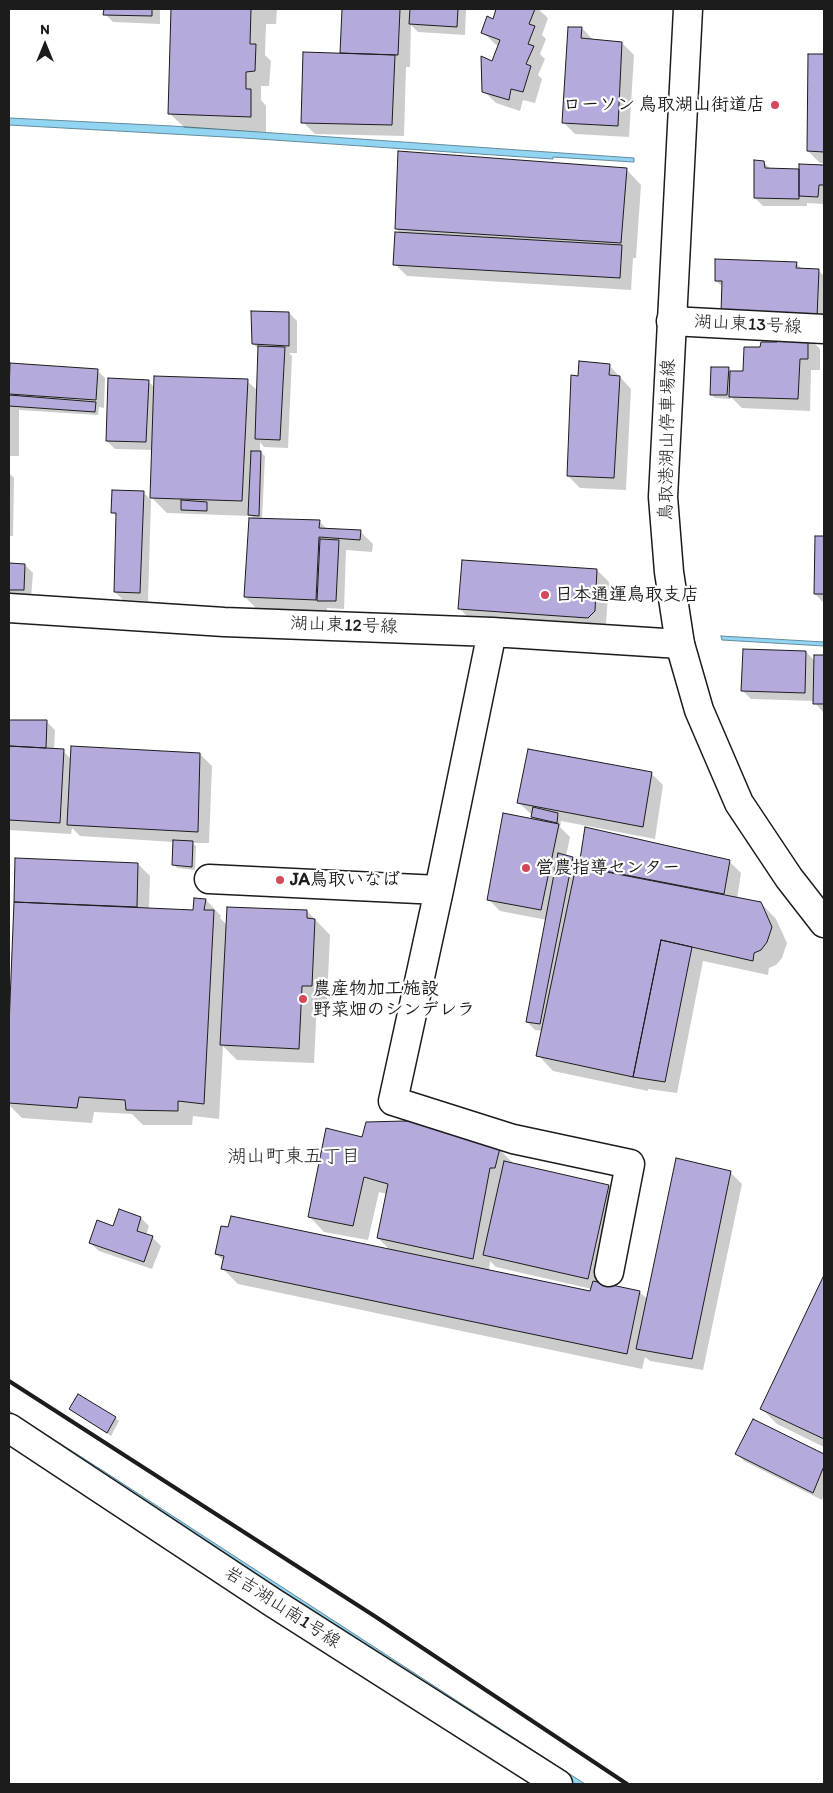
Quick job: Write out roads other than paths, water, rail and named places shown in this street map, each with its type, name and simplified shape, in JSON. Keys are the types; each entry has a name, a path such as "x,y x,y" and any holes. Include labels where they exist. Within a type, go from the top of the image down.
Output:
{"street":[{"name":"鳥取港湖山停車場線","path":"688,9 663,497 669,572 680,644 699,710 740,803 789,878 824,923"},
{"name":"湖山東13号線","path":"671,321 824,329"},
{"name":"湖山東12号線","path":"9,608 224,622 492,632 680,644"},
{"path":"492,632 393,1101 513,1140 630,1164 609,1272"},
{"path":"209,879 439,890"},
{"name":"岩吉湖山南1号線","path":"9,1428 272,1602 558,1784"}],"water":[{"path":"9,118 172,126 634,158 634,162 553,157 553,159 244,138 9,125"},
{"path":"721,636 824,642 824,646 722,640"},
{"path":"9,1411 585,1784 570,1784 9,1420"}],"railway":[{"path":"9,1381 376,1617 627,1784"}],"place":[{"name":"ローソン 鳥取湖山街道店","path":"775,105"},
{"name":"日本通運鳥取支店","path":"545,595"},
{"name":"営農指導センター","path":"526,868"},
{"name":"JA鳥取いなば","path":"280,880"},
{"name":"農産物加工施設 野菜畑のシンデレラ","path":"303,999"}],"district":[{"name":"湖山町東五丁目","path":"294,1157"}]}
